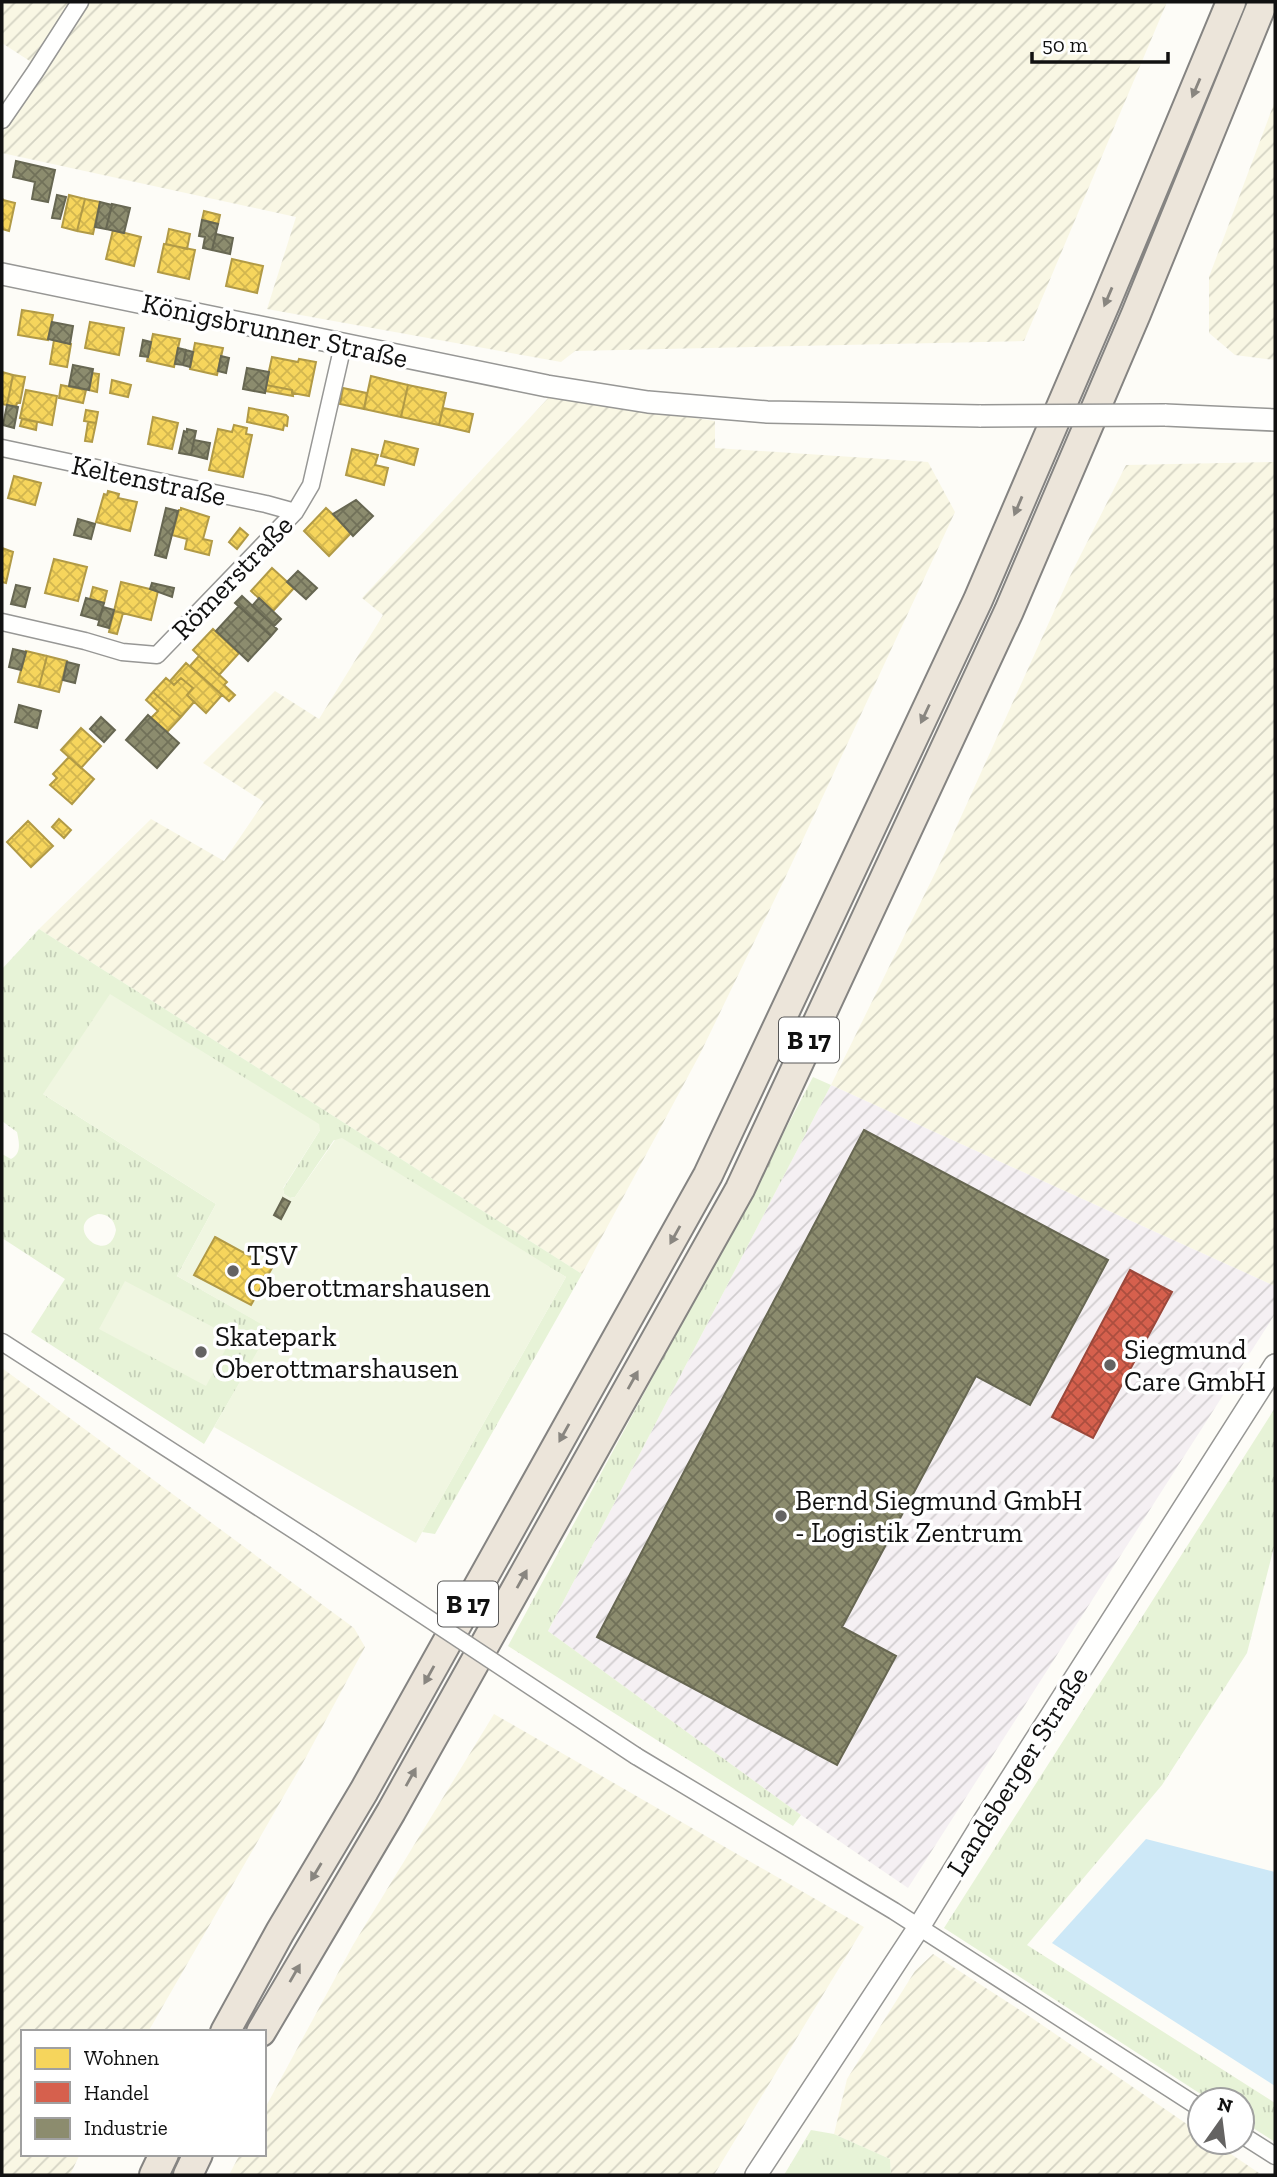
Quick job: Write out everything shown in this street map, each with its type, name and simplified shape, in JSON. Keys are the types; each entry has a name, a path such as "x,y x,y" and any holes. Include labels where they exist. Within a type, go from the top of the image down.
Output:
{"highway":[{"name":"B 17","path":"226,2030 280,1932 371,1779 708,1175 978,600 1231,2"},
{"name":"B 17","path":"262,2030 391,1812 740,1189 1009,611 1136,314 1263,2"},
{"path":"154,2175 163,2156"},
{"path":"188,2175 197,2156"}],"street":[{"path":"2,120 80,2"},
{"name":"Königsbrunner Straße","path":"2,275 547,386 648,402 767,412 981,416 1165,415 1275,420"},
{"name":"Römerstraße","path":"2,622 122,652 157,655 295,512 311,485 343,345"},
{"name":"Keltenstraße","path":"2,448 295,512"},
{"path":"3,1343 311,1541 636,1756 919,1927 1186,2099"},
{"name":"Landsberger Straße","path":"756,2175 919,1927 1275,1365"},
{"path":"1256,2144 1275,2156"}],"shaded area":[{"path":"2,2 1167,2 1024,341 575,351 561,362 267,309 296,217 2,153 2,133 45,71 2,43"},
{"path":"1275,101 1275,360 1235,355 1209,333 1209,277"},
{"path":"550,396 715,421 715,448 928,462 955,512 700,1054 582,1274 39,929 151,819 224,861 264,802 203,763 275,691 319,719 383,615 362,598"},
{"path":"1275,462 1275,1286 831,1085 941,861 1069,578 1126,465"},
{"path":"831,1085 1275,1286 1275,1314 908,1888 801,1815 548,1631"},
{"path":"2,1368 354,1628 365,1647 305,1759 149,2030 21,2030 21,2156 79,2156 70,2175 2,2175"},
{"path":"494,1714 864,1927 714,2175 229,2175 239,2156 266,2156 266,2106 353,1945"},
{"path":"933,1954 1186,2123 1186,2156 1234,2156 1262,2175 891,2175 890,2159 834,2134 847,2079 915,1971"}],"green space":[{"path":"39,929 582,1274 435,1534 422,1532 566,1277 334,1140 295,1197 290,1198 284,1194 283,1189 320,1130 43,1094 216,1204 177,1276 271,1329 204,1444 31,1332 65,1279 2,1238 2,1154 11,1159 17,1154 19,1143 17,1132 2,1121 2,969","holes":["102,1214 112,1220 116,1230 112,1241 105,1246 90,1241 84,1227 88,1219"]},
{"path":"110,994 319,1124 320,1130 283,1188 284,1194 290,1198 295,1197 335,1140 342,1138 566,1277 416,1543 214,1427 270,1329 177,1276 216,1204 43,1094"},
{"path":"813,1077 831,1085 548,1631 801,1815 793,1826 508,1646"},
{"path":"125,1281 232,1337 206,1386 99,1329"},
{"path":"1275,1408 1275,1543 1247,1653 1162,1785 1027,1945 1248,2086 1188,2086 944,1928"},
{"path":"1256,2091 1275,2103 1275,2142 1256,2130"},
{"path":"811,2130 834,2134 890,2159 891,2175 784,2175"}],"water":[{"path":"1146,1839 1275,1872 1275,2086 1052,1943"}],"building: Wohnen":[{"path":"69,195 85,199 77,231 62,227"},
{"path":"2,198 15,203 9,231 2,229"},
{"path":"85,199 100,202 93,234 77,231"},
{"path":"204,211 220,215 218,224 202,220"},
{"path":"169,229 190,234 187,249 166,244"},
{"path":"113,230 141,237 134,266 106,259"},
{"path":"164,244 195,250 189,279 158,272"},
{"path":"232,259 263,266 257,293 226,286"},
{"path":"22,310 53,315 48,340 18,335"},
{"path":"90,322 124,328 119,355 85,348"},
{"path":"153,334 180,339 174,367 147,361"},
{"path":"54,340 71,344 67,367 50,364"},
{"path":"195,343 223,348 217,375 190,369"},
{"path":"272,357 316,362 309,396 266,385"},
{"path":"2,372 13,375 7,405 2,404"},
{"path":"92,373 99,374 97,392 89,390"},
{"path":"13,375 25,377 20,403 17,403 16,407 7,405"},
{"path":"371,376 408,385 401,417 364,409"},
{"path":"112,380 131,385 128,397 110,393"},
{"path":"61,385 86,390 83,403 59,398"},
{"path":"266,385 292,390 293,396 265,391"},
{"path":"408,385 446,393 439,425 401,417"},
{"path":"343,388 367,393 364,409 340,404"},
{"path":"26,390 57,396 52,425 20,418"},
{"path":"249,408 286,415 287,426 284,425 283,430 247,422"},
{"path":"443,408 473,414 469,432 439,425"},
{"path":"86,410 98,412 96,423 84,421"},
{"path":"153,417 178,423 172,449 148,444"},
{"path":"22,419 37,422 36,430 20,426"},
{"path":"88,422 96,423 92,442 85,441"},
{"path":"234,425 247,428 246,434 252,435 243,477 209,470 218,429 232,432"},
{"path":"385,441 418,449 414,465 381,456"},
{"path":"352,449 378,455 375,465 388,468 384,485 346,475"},
{"path":"14,476 41,483 35,505 8,498"},
{"path":"108,491 119,494 118,498 137,502 130,531 96,522 104,494 107,495"},
{"path":"181,508 209,517 203,539 212,541 209,555 185,549 187,539 172,535"},
{"path":"326,508 352,532 329,556 304,531"},
{"path":"240,528 248,535 237,549 229,542"},
{"path":"2,548 13,552 6,583 2,582"},
{"path":"54,559 87,567 78,601 45,593"},
{"path":"272,568 294,588 273,611 251,591"},
{"path":"121,582 158,591 151,620 114,611"},
{"path":"93,587 107,591 104,603 90,599"},
{"path":"114,611 123,613 117,634 109,632"},
{"path":"213,629 239,653 219,675 193,650"},
{"path":"26,651 47,656 39,687 18,682"},
{"path":"47,656 67,661 59,692 39,687"},
{"path":"199,656 227,682 224,685 235,695 229,701 190,666"},
{"path":"186,663 222,695 206,713 187,695 193,688 181,678 174,685 170,681"},
{"path":"166,678 174,685 181,678 193,688 187,695 194,702 181,717 153,692"},
{"path":"153,692 181,717 167,732 151,718 158,711 146,700"},
{"path":"81,728 101,746 81,768 61,750"},
{"path":"69,757 94,779 72,804 50,785 57,778 53,774"},
{"path":"59,819 71,830 64,838 52,827"},
{"path":"28,821 53,846 31,867 7,842"},
{"name":"TSV Oberottmarshausen","path":"215,1237 272,1268 251,1305 194,1275"}],"building: Handel":[{"path":"1130,1270 1172,1292 1093,1438 1052,1417"}],"building: Industrie":[{"path":"16,161 55,170 48,202 32,199 35,182 13,177"},
{"path":"57,195 66,197 60,219 52,218"},
{"path":"100,202 112,205 106,229 95,227"},
{"path":"112,204 130,208 124,233 106,229"},
{"path":"202,220 218,224 212,250 203,248 205,237 199,236"},
{"path":"216,234 233,238 230,254 212,250"},
{"path":"52,322 73,326 70,344 48,339"},
{"path":"143,340 151,342 148,357 140,356"},
{"path":"178,348 186,350 183,365 175,364"},
{"path":"186,350 193,352 190,367 183,365"},
{"path":"221,356 229,358 226,373 218,371"},
{"path":"73,365 93,369 89,390 69,386"},
{"path":"247,368 269,372 265,393 243,389"},
{"path":"7,405 18,407 14,428 3,425"},
{"path":"187,429 196,431 191,455 179,453 184,431 187,432"},
{"path":"194,440 210,443 207,459 191,455"},
{"path":"356,500 373,516 353,536 333,514"},
{"path":"166,508 178,511 166,558 155,555"},
{"path":"78,519 95,524 91,539 74,535"},
{"path":"298,571 317,588 306,599 287,582"},
{"path":"152,583 174,588 172,597 150,589"},
{"path":"16,585 30,588 25,607 11,604"},
{"path":"242,596 277,629 271,636 235,603"},
{"path":"86,598 104,603 99,620 81,615"},
{"path":"259,598 281,619 274,626 252,606"},
{"path":"239,606 271,636 248,661 216,631"},
{"path":"103,607 114,610 109,628 98,625"},
{"path":"13,649 26,652 21,670 9,667"},
{"path":"67,662 79,665 75,683 63,680"},
{"path":"19,705 41,711 37,728 15,722"},
{"path":"148,715 179,743 157,768 126,740"},
{"path":"101,717 115,730 104,742 90,729"},
{"name":"Bernd Siegmund GmbH - Logistik Zentrum","path":"864,1130 1108,1260 1030,1405 976,1376 842,1627 896,1656 837,1765 597,1637"},
{"path":"283,1198 290,1202 281,1219 274,1215"}],"place":[{"name":"TSV Oberottmarshausen","path":"233,1271"},
{"name":"Skatepark Oberottmarshausen","path":"201,1352"},
{"name":"Siegmund Care GmbH","path":"1110,1365"},
{"name":"Bernd Siegmund GmbH - Logistik Zentrum","path":"781,1516"}]}
